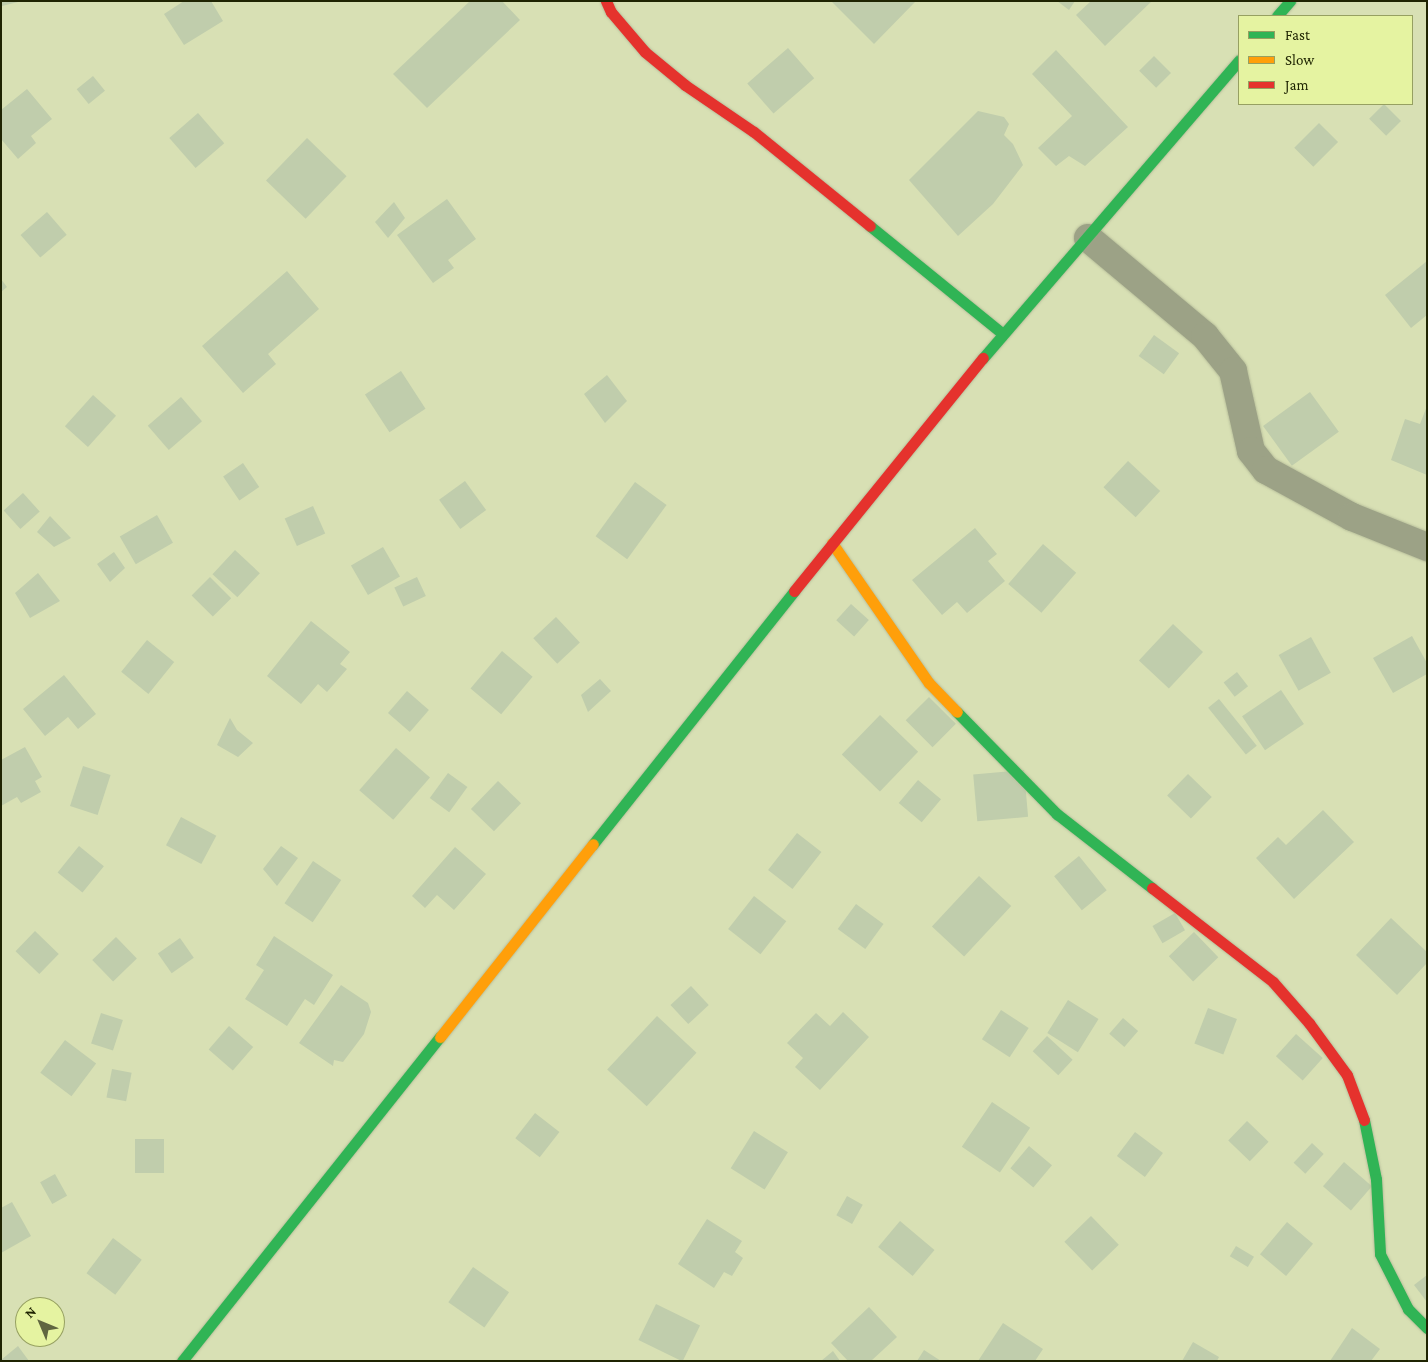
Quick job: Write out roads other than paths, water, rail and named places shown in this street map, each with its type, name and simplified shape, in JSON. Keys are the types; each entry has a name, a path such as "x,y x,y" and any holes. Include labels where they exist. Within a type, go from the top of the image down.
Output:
{"main road":[{"path":"606,1 611,12 645,52 685,85 754,132 1003,334"},
{"path":"1278,15 1290,1"},
{"path":"182,1361 832,543 1003,334 1088,238 1238,61"},
{"path":"832,543 929,683 1057,814 1273,982 1309,1023 1347,1075 1363,1114 1376,1179 1380,1254 1408,1309 1427,1328"}],"street":[{"path":"1088,238 1205,336 1233,371 1251,451 1266,470 1352,517 1427,547"}]}
